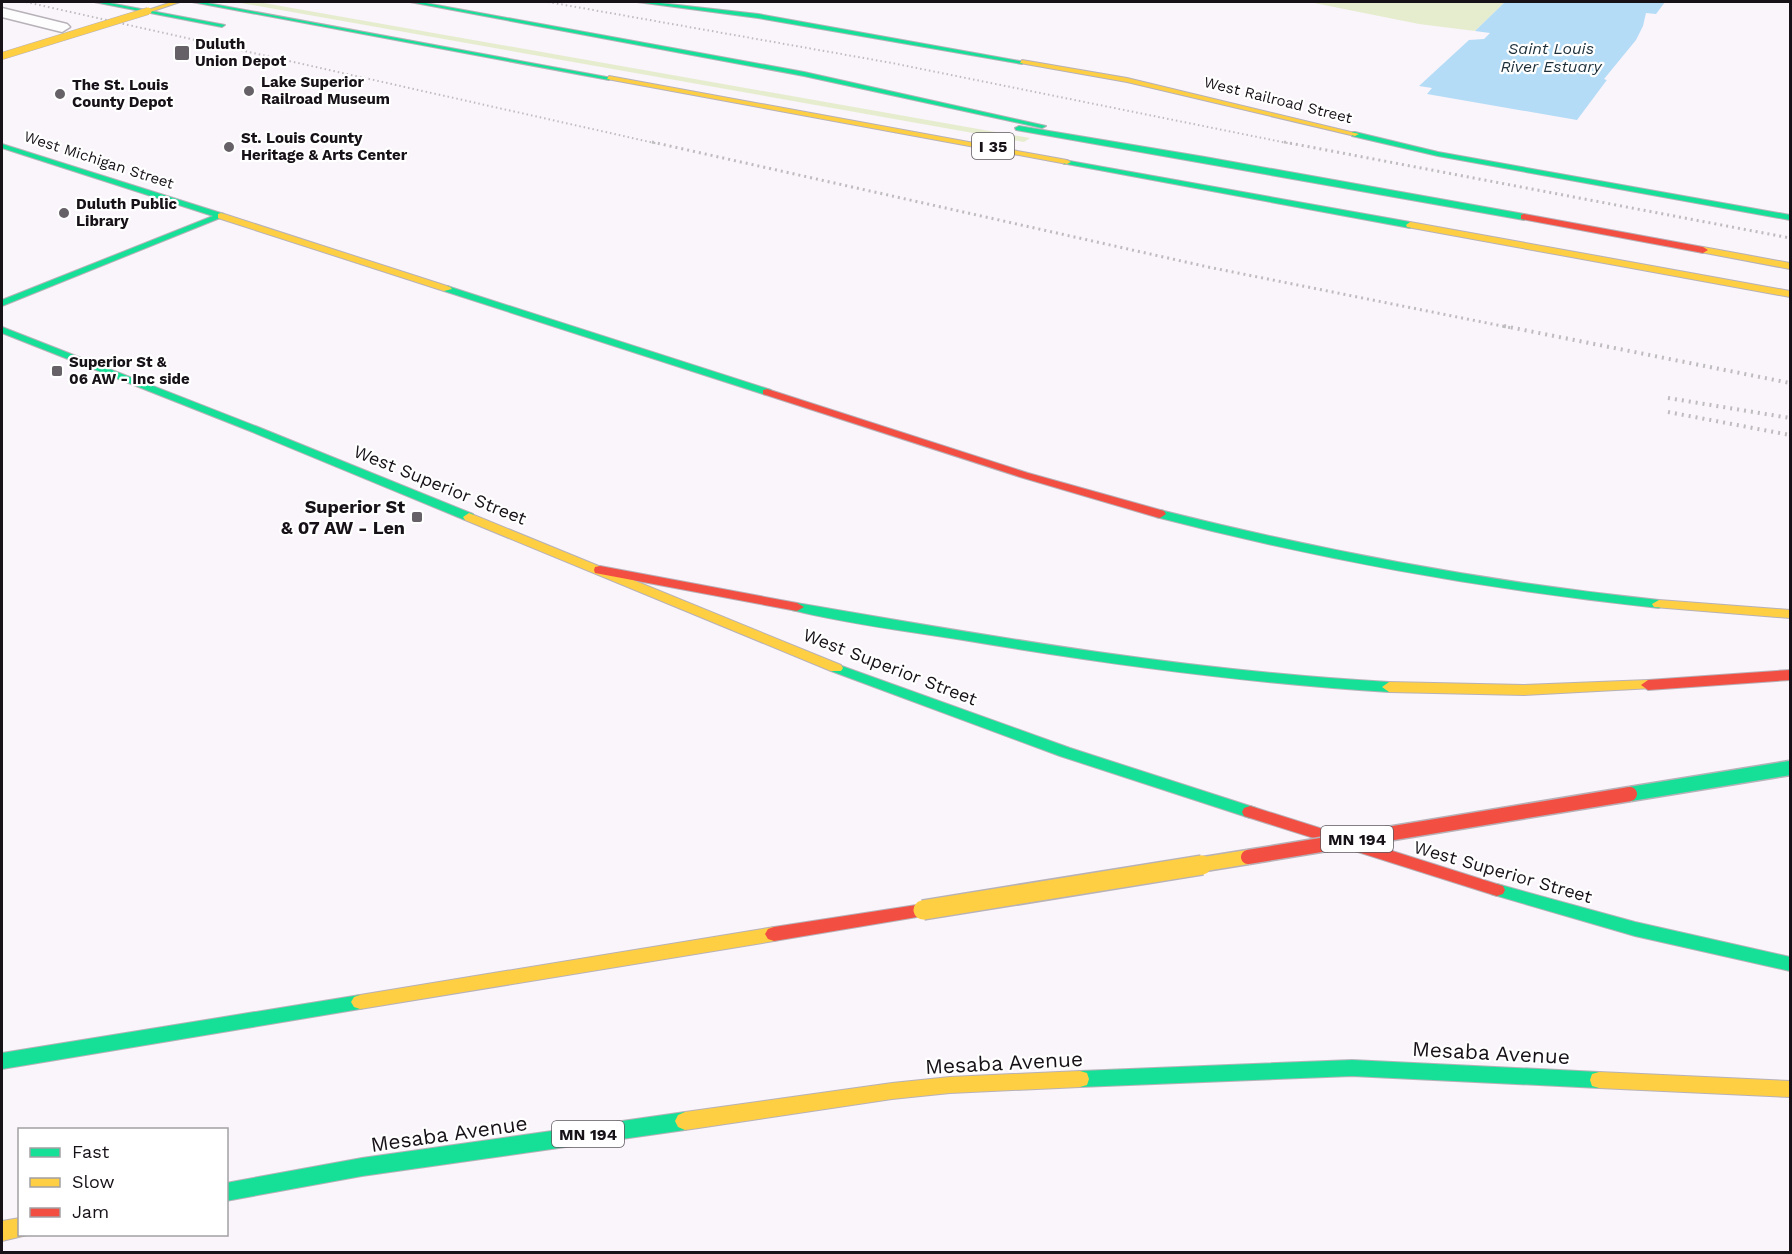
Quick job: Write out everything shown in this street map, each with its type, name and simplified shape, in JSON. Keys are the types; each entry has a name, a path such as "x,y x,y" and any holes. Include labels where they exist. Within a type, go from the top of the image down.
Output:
{"main road":[{"path":"97,2 241,29"},
{"path":"2,56 177,2"},
{"name":"I 35","path":"195,2 1791,294"},
{"path":"413,2 844,82 1141,148"},
{"name":"West Railroad Street","path":"640,2 758,16 1127,81 1438,154 1791,218"},
{"name":"West Railroad Street","path":"701,2 758,16"},
{"name":"I 35","path":"844,97 1141,148 1791,266"},
{"name":"West Michigan Street","path":"2,146 1024,475 1150,512 1257,538 1489,582 1615,598 1791,614"},
{"path":"988,162 1270,207 1448,230"},
{"path":"2,303 221,216"},
{"name":"West Superior Street","path":"2,330 254,429 862,678 1076,755 1455,878 1635,929 1791,964"},
{"path":"600,570 681,588 1067,655 1296,681 1433,689 1504,690 1633,687 1791,675"},
{"name":"MN 194","path":"2,1061 1791,768"},
{"name":"Mesaba Avenue","path":"228,1192 362,1167 881,1092 950,1085 1352,1068 1791,1089"},
{"path":"2,1231 18,1228"}],"street":[{"path":"2,13 62,27"}],"green space":[{"path":"235,2 258,2 1030,138 1024,142"},
{"path":"1309,2 1505,2 1475,31 1419,24"}],"water":[{"name":"Saint Louis River Estuary","path":"1505,2 1665,2 1577,120 1427,94 1432,88 1419,86 1469,40 1484,39 1490,33 1475,31"}],"pier":[{"path":"1646,13 1656,14 1657,17 1609,81 1604,79 1636,40"}],"railway":[{"path":"26,2 659,144"},
{"path":"548,2 892,63 1292,144"},
{"path":"652,142 1208,267 1512,328"},
{"path":"1284,142 1790,238"},
{"path":"1504,326 1790,383"},
{"path":"1668,398 1790,418"},
{"path":"1668,412 1790,435"}],"traffic: fast":[{"path":"97,2 222,25"},
{"path":"195,2 609,78"},
{"path":"413,2 804,74 1042,126"},
{"path":"640,2 758,16 1022,62"},
{"path":"1019,128 1524,217"},
{"path":"1355,134 1438,154 1790,218"},
{"path":"2,146 221,216"},
{"path":"1067,162 1410,225"},
{"path":"2,303 221,216"},
{"path":"447,289 767,392"},
{"path":"2,330 469,517"},
{"path":"1160,514 1221,530 1408,570 1533,589 1659,604"},
{"path":"797,607 1092,657 1240,676 1389,687"},
{"path":"836,668 1065,752 1250,812"},
{"path":"1630,794 1790,768"},
{"path":"1497,890 1635,929 1790,964"},
{"path":"2,1061 360,1002"},
{"path":"1080,1079 1352,1068 1599,1080"},
{"path":"228,1192 362,1167 685,1121"}],"traffic: slow":[{"path":"148,11 177,2"},
{"path":"2,56 148,11"},
{"path":"1022,62 1127,80 1355,134"},
{"path":"609,78 1067,162"},
{"path":"221,216 447,289"},
{"path":"1410,225 1790,294"},
{"path":"1703,250 1790,266"},
{"path":"469,517 836,668"},
{"path":"1659,604 1790,614"},
{"path":"1389,687 1524,690 1648,685"},
{"path":"923,910 1248,857"},
{"path":"360,1002 774,934"},
{"path":"685,1121 892,1091 950,1085 1080,1079"},
{"path":"1599,1080 1790,1089"},
{"path":"2,1231 18,1228"}],"traffic: jam":[{"path":"1524,217 1703,250"},
{"path":"767,392 1024,475 1160,514"},
{"path":"600,570 797,607"},
{"path":"1648,685 1790,675"},
{"path":"1248,857 1630,794"},
{"path":"1250,812 1497,890"},
{"path":"774,934 923,910"}],"place":[{"name":"Duluth Union Depot","path":"182,53"},
{"name":"Lake Superior Railroad Museum","path":"249,91"},
{"name":"The St. Louis County Depot","path":"60,94"},
{"name":"St. Louis County Heritage & Arts Center","path":"229,147"},
{"name":"Duluth Public Library","path":"64,213"},
{"name":"Superior St & 06 AW - Inc side","path":"57,371"},
{"name":"Superior St & 07 AW - Len","path":"417,517"}]}
